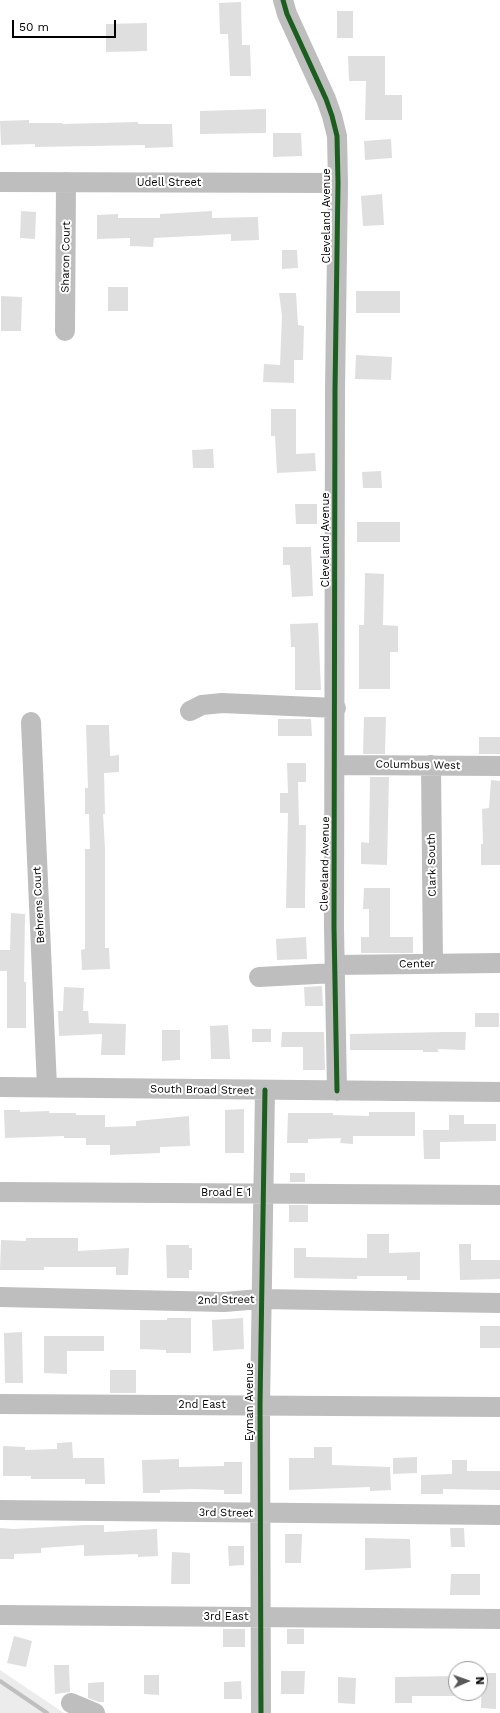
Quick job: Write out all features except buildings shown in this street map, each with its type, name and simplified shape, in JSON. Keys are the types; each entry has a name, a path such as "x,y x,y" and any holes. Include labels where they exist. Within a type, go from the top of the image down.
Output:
{"street":[{"name":"Cleveland Avenue","path":"283,0 287,14 332,116 337,136 335,969 337,1091"},
{"name":"Udell Street","path":"0,182 338,183"},
{"name":"Sharon Court","path":"65,331 66,182"},
{"path":"190,711 202,705 217,703 336,708"},
{"name":"Behrens Court","path":"31,722 47,1088"},
{"name":"Columbus West","path":"336,764 500,766"},
{"name":"Clark South","path":"431,766 433,964"},
{"name":"Center","path":"259,976 335,969 433,964 500,963"},
{"name":"South Broad Street","path":"0,1087 500,1092"},
{"name":"Eyman Avenue","path":"261,1713 260,1299 265,1090"},
{"name":"Broad E 1","path":"0,1192 500,1195"},
{"name":"2nd Street","path":"0,1297 224,1302 260,1299 500,1303"},
{"name":"2nd East","path":"0,1404 500,1406"},
{"name":"3rd Street","path":"0,1510 500,1515"},
{"name":"3rd East","path":"0,1615 500,1619"},
{"path":"71,1703 95,1713"}],"shaded area":[{"path":"0,1670 64,1713 0,1713"}],"waterway":[{"path":"0,1681 47,1713"}],"cycle path":[{"path":"283,0 287,14 326,99 337,136 334,927 337,1091"},
{"path":"261,1713 260,1405 265,1090"}]}
